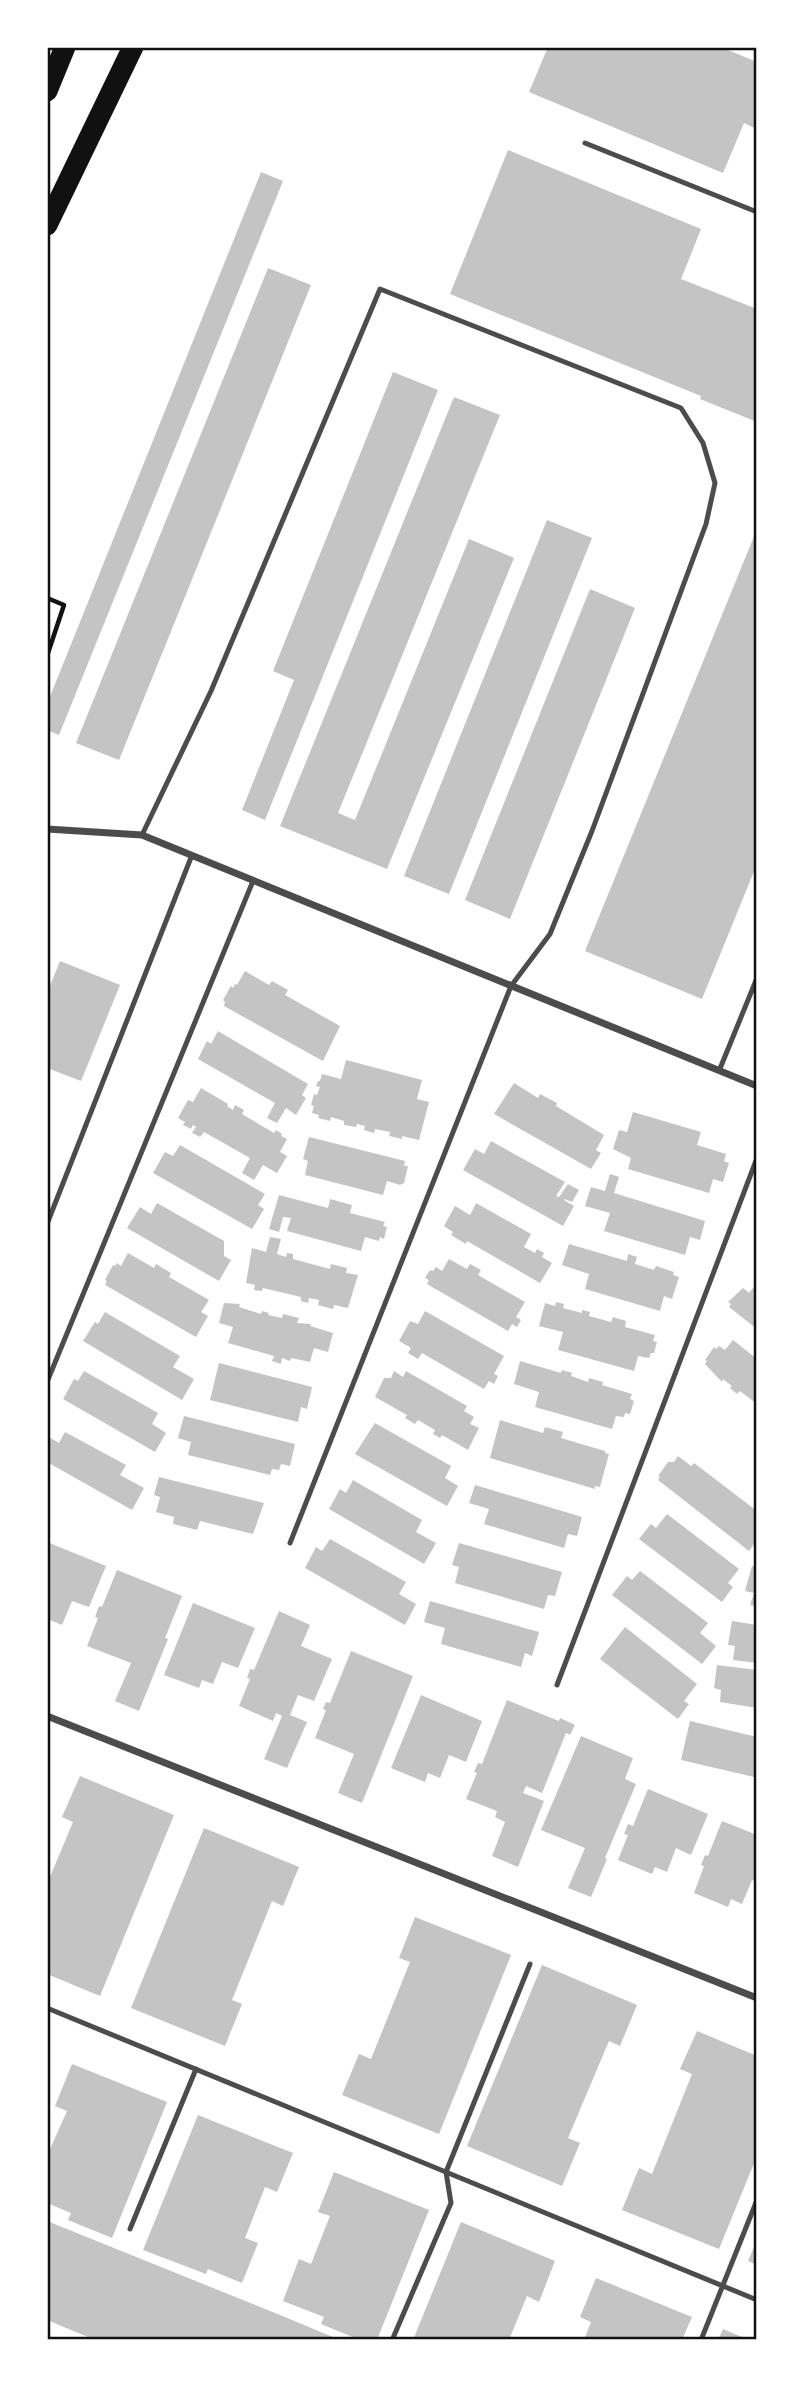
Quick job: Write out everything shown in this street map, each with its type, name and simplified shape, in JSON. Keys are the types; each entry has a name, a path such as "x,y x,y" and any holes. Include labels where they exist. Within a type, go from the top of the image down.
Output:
{"highway":[{"path":"47,91 65,47"},
{"path":"47,225 133,47"}],"street":[{"path":"47,829 142,835 757,1086"},
{"path":"47,1716 757,1998"}],"lane":[{"path":"585,143 757,212"},
{"path":"142,835 211,691 380,289 681,408 702,443 715,483 706,524 592,831 550,934 511,986 290,1543"},
{"path":"47,1224 192,855"},
{"path":"47,1382 253,881"},
{"path":"719,1071 757,978"},
{"path":"557,1685 757,1158"},
{"path":"393,2337 451,2203 446,2172 530,1964"},
{"path":"47,2008 757,2300"},
{"path":"130,2229 196,2069"},
{"path":"701,2340 757,2200"}],"path":[{"path":"47,598 64,605 47,656"}],"building":[{"path":"548,47 721,47 757,62 757,129 744,123 723,173 529,92"},
{"path":"508,150 701,229 681,279 757,309 757,422 700,399 701,396 450,294"},
{"path":"261,172 283,181 59,735 47,730 47,704"},
{"path":"268,268 311,285 119,760 76,743"},
{"path":"393,372 438,390 265,820 242,810 294,680 273,671"},
{"path":"454,397 500,415 338,813 355,820 469,539 514,558 387,869 280,826"},
{"path":"547,520 592,538 449,894 404,876"},
{"path":"757,529 757,864 702,999 585,951"},
{"path":"590,589 635,608 510,919 465,900"},
{"path":"60,961 120,985 81,1081 47,1068 47,993"},
{"path":"245,971 269,985 272,981 288,990 285,995 340,1026 323,1061 224,1006 223,1000 231,986 233,988 237,985"},
{"path":"218,1031 308,1084 302,1095 306,1098 296,1115 286,1108 277,1123 267,1118 275,1103 198,1059 207,1041 211,1044"},
{"path":"346,1060 422,1080 417,1099 429,1102 419,1140 389,1136 390,1132 375,1129 374,1133 364,1130 365,1126 344,1125 344,1121 331,1117 330,1121 318,1118 319,1115 312,1113 314,1106 311,1105 314,1094 317,1095 320,1087 316,1086 322,1074 341,1079"},
{"path":"514,1083 538,1098 540,1094 557,1103 556,1106 604,1135 596,1150 601,1153 591,1169 494,1114"},
{"path":"201,1088 228,1104 233,1110 235,1105 244,1110 242,1114 274,1133 276,1130 287,1139 280,1152 287,1156 277,1173 263,1165 254,1180 242,1173 250,1158 204,1132 200,1137 192,1133 196,1127 193,1125 191,1129 183,1125 185,1122 178,1118 188,1100 193,1102"},
{"path":"633,1112 701,1132 697,1145 726,1154 724,1161 729,1163 723,1182 713,1179 709,1193 628,1169 631,1158 613,1149 619,1130 627,1132"},
{"path":"309,1137 405,1161 404,1166 408,1166 404,1183 400,1185 387,1181 383,1195 305,1175 308,1161 303,1159"},
{"path":"491,1141 565,1182 556,1196 559,1197 568,1184 579,1190 572,1202 564,1200 574,1206 563,1226 463,1170 475,1149 484,1154"},
{"path":"180,1145 265,1194 258,1205 264,1209 252,1229 153,1173 165,1152 173,1156"},
{"path":"610,1174 619,1177 614,1193 705,1221 700,1240 690,1237 685,1255 604,1231 610,1213 585,1206 591,1187 605,1191"},
{"path":"279,1195 328,1208 330,1199 352,1205 350,1213 385,1222 383,1226 387,1227 384,1239 380,1237 379,1241 365,1237 361,1251 287,1231 291,1218 283,1217 279,1232 269,1229"},
{"path":"157,1203 224,1241 224,1256 231,1260 219,1281 127,1228 140,1207 151,1214"},
{"path":"476,1203 531,1234 524,1247 535,1253 537,1249 544,1253 542,1257 552,1263 540,1283 467,1241 466,1244 451,1235 453,1232 444,1226 455,1206 470,1215"},
{"path":"270,1237 281,1239 277,1254 286,1257 287,1253 293,1254 293,1259 330,1269 331,1264 347,1268 346,1273 358,1275 348,1308 334,1305 333,1309 318,1305 319,1300 309,1298 308,1303 301,1301 301,1297 263,1288 262,1291 254,1290 255,1285 246,1283 252,1248 266,1252"},
{"path":"569,1244 627,1261 628,1254 637,1257 635,1264 654,1270 656,1266 674,1272 673,1275 679,1277 672,1299 664,1296 660,1311 585,1289 589,1274 562,1265"},
{"path":"128,1253 154,1268 156,1264 171,1273 169,1277 209,1300 201,1312 208,1316 196,1337 105,1285 113,1265 117,1263 121,1266"},
{"path":"449,1259 467,1269 470,1264 481,1270 478,1275 525,1302 516,1317 521,1320 517,1327 512,1324 508,1331 427,1284 429,1280 425,1278 430,1270 433,1271 436,1267 442,1271"},
{"path":"757,1283 757,1329 729,1307 731,1304 728,1302 743,1288 749,1293"},
{"path":"556,1302 564,1304 563,1308 582,1313 582,1310 590,1312 589,1316 611,1322 613,1317 626,1321 625,1327 655,1335 653,1341 657,1342 654,1353 651,1353 649,1358 638,1356 634,1371 558,1350 563,1332 539,1326 545,1303 555,1306"},
{"path":"224,1303 240,1304 239,1307 261,1314 262,1311 282,1318 283,1314 299,1318 297,1323 311,1324 310,1326 333,1333 328,1352 314,1348 310,1362 282,1358 281,1364 272,1361 274,1356 228,1343 233,1327 219,1323"},
{"path":"425,1311 504,1356 494,1374 498,1376 494,1384 489,1381 484,1389 422,1353 418,1359 408,1353 411,1348 399,1341 410,1321 418,1324"},
{"path":"105,1312 180,1356 173,1367 194,1379 182,1400 83,1341"},
{"path":"733,1340 757,1359 757,1404 740,1391 737,1394 730,1388 732,1386 723,1379 722,1382 705,1364 714,1347 716,1349 719,1346 725,1350"},
{"path":"520,1361 561,1373 562,1370 572,1373 571,1376 588,1382 589,1378 603,1382 602,1385 632,1394 630,1399 634,1401 630,1414 625,1413 624,1417 616,1416 612,1429 535,1407 539,1392 514,1384"},
{"path":"219,1363 312,1387 307,1409 301,1407 298,1422 210,1400"},
{"path":"84,1371 158,1413 152,1424 166,1433 155,1452 63,1399 74,1379 78,1381"},
{"path":"394,1371 403,1377 406,1371 467,1406 464,1411 474,1417 470,1424 479,1428 468,1450 442,1435 440,1438 433,1434 435,1430 418,1420 415,1424 405,1418 407,1415 375,1397 384,1378 391,1378"},
{"path":"184,1416 295,1444 290,1466 281,1464 279,1470 272,1469 270,1475 188,1455 191,1442 178,1438"},
{"path":"500,1420 543,1433 545,1427 563,1432 561,1438 605,1451 609,1454 600,1487 595,1486 595,1489 490,1458"},
{"path":"375,1423 451,1466 445,1478 458,1486 447,1506 355,1454"},
{"path":"65,1432 126,1465 120,1475 144,1488 132,1510 47,1462 47,1436 59,1443"},
{"path":"678,1456 691,1466 694,1463 757,1511 757,1547 754,1544 749,1551 658,1480 668,1462 674,1462"},
{"path":"159,1477 264,1503 253,1534 200,1521 197,1530 173,1524 174,1517 156,1512 160,1497 154,1495"},
{"path":"353,1480 422,1520 416,1532 436,1543 424,1564 329,1509 340,1489 346,1493"},
{"path":"475,1485 582,1517 577,1536 568,1534 564,1548 484,1524 489,1509 469,1503"},
{"path":"667,1514 739,1569 728,1583 733,1587 722,1602 639,1539 651,1524 656,1528"},
{"path":"330,1539 406,1582 399,1594 416,1604 405,1625 305,1568 316,1547 322,1551"},
{"path":"47,1542 106,1566 89,1607 72,1601 62,1625 50,1620 47,1627"},
{"path":"459,1543 562,1572 555,1596 548,1595 544,1609 455,1583 459,1567 452,1565"},
{"path":"752,1566 757,1567 757,1607 750,1605 754,1593 745,1591"},
{"path":"117,1570 182,1596 139,1711 115,1701 131,1663 87,1646 98,1618 95,1617 99,1606 102,1607"},
{"path":"640,1571 708,1623 700,1633 716,1646 702,1664 612,1595 627,1576 632,1580"},
{"path":"430,1601 539,1632 532,1656 525,1653 521,1667 441,1644 445,1628 424,1622"},
{"path":"193,1603 255,1628 238,1668 222,1662 213,1684 202,1680 199,1688 164,1675"},
{"path":"279,1611 310,1625 301,1646 332,1659 314,1701 298,1695 290,1715 307,1722 287,1768 264,1759 282,1716 276,1713 273,1721 239,1706 250,1679 247,1678 250,1669 254,1670"},
{"path":"732,1621 757,1625 757,1663 733,1660 735,1646 728,1645"},
{"path":"625,1627 697,1684 684,1701 689,1704 678,1719 600,1659"},
{"path":"351,1651 413,1676 362,1803 338,1793 354,1754 315,1738 326,1710 323,1709 326,1702 330,1703"},
{"path":"717,1665 757,1670 757,1708 720,1702 721,1690 714,1688"},
{"path":"421,1695 482,1721 466,1762 449,1755 440,1778 428,1773 425,1782 391,1768"},
{"path":"507,1700 575,1725 570,1735 566,1733 542,1793 526,1786 523,1793 544,1801 518,1867 492,1856 505,1822 495,1817 497,1811 466,1799 477,1773 474,1772 478,1763 482,1764"},
{"path":"690,1721 757,1737 757,1767 754,1777 681,1760"},
{"path":"581,1736 633,1758 625,1779 636,1784 591,1897 568,1888 585,1848 541,1830"},
{"path":"80,1776 174,1815 100,1996 47,1974 47,1884 73,1822 62,1817"},
{"path":"648,1789 708,1814 691,1855 676,1848 667,1872 655,1867 652,1874 618,1860 628,1835 624,1834 628,1824 633,1826"},
{"path":"722,1821 757,1835 757,1882 752,1880 742,1904 731,1899 728,1907 694,1893 704,1866 701,1865 705,1855 708,1856"},
{"path":"204,1828 299,1867 283,1906 272,1901 232,2000 242,2004 225,2046 131,2008"},
{"path":"415,1917 511,1955 439,2134 342,2095 359,2054 371,2059 410,1962 399,1958"},
{"path":"542,1965 637,2005 620,2046 609,2041 568,2138 580,2143 562,2186 467,2146"},
{"path":"697,2031 757,2056 757,2156 719,2249 622,2210 639,2168 652,2174 692,2074 680,2069"},
{"path":"72,2064 167,2102 112,2238 68,2220 71,2213 47,2203 47,2156 67,2111 55,2106"},
{"path":"198,2115 293,2153 277,2192 265,2187 245,2238 258,2243 242,2283 208,2269 206,2274 143,2250"},
{"path":"334,2172 429,2210 377,2340 360,2340 321,2324 324,2317 283,2301 299,2259 311,2264 330,2216 318,2212"},
{"path":"47,2221 340,2340 95,2340 47,2320"},
{"path":"461,2222 555,2261 539,2302 527,2296 509,2340 413,2340"},
{"path":"757,2240 757,2265 748,2261"},
{"path":"596,2278 692,2317 682,2340 584,2340 591,2322 580,2317"},
{"path":"723,2329 749,2340 718,2340"}]}
